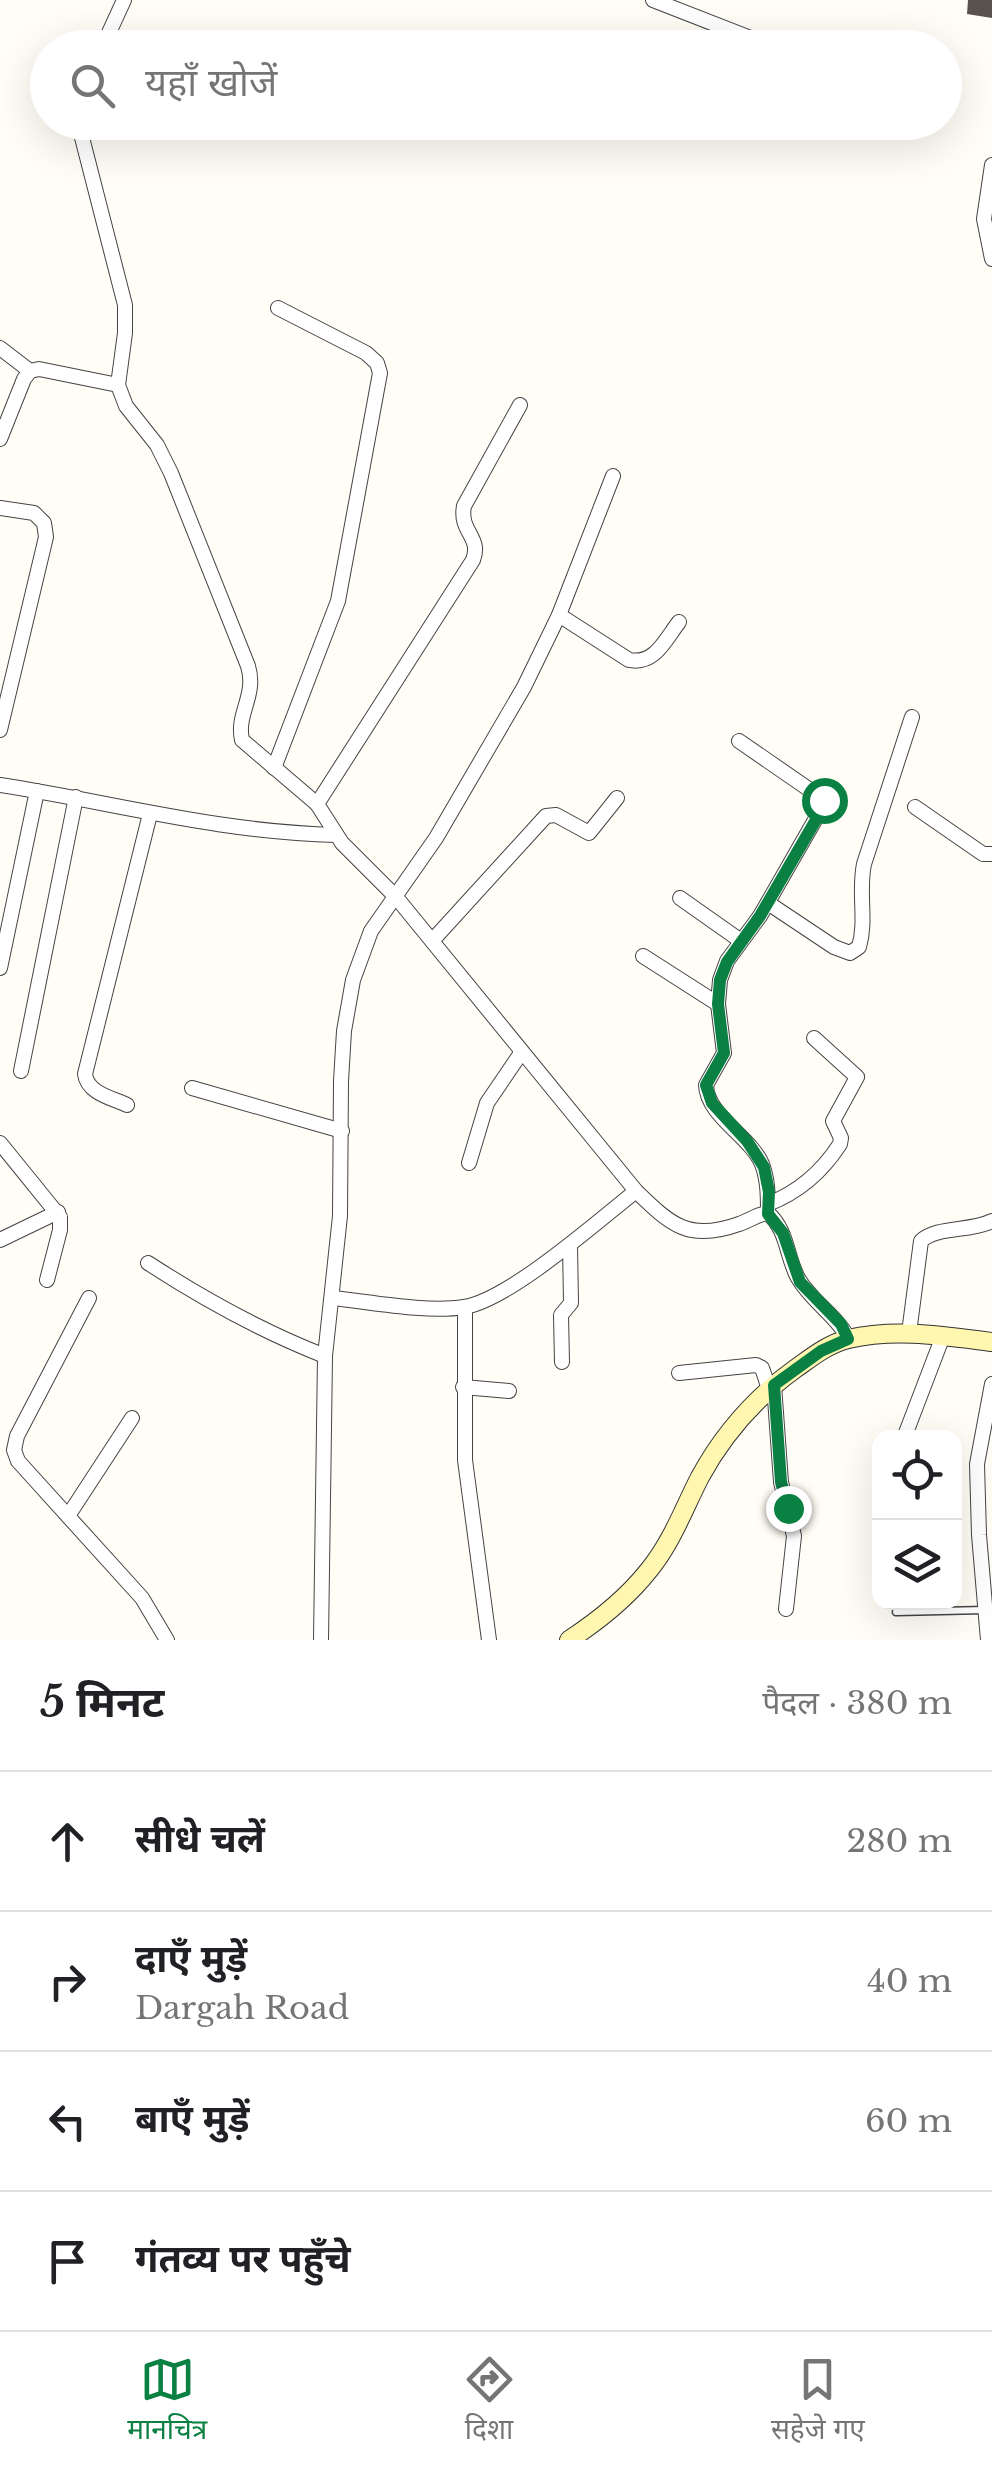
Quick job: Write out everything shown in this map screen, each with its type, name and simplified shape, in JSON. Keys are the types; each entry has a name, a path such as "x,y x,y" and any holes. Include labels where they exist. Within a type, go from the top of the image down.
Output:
{"street":[{"path":"110,30 124,0"},
{"path":"653,0 730,30"},
{"path":"79,140 125,305 118,385 126,406 157,446 171,473 248,666 252,690 242,720 242,740 317,804 336,836 396,897 636,1191 660,1214 688,1231 711,1232 768,1209 808,1182 840,1144 842,1138 833,1121 857,1076 814,1038"},
{"path":"992,165 984,219 992,259"},
{"path":"274,768 338,601 380,373 377,363 366,353 278,308"},
{"path":"0,348 30,371"},
{"path":"30,371 39,369 118,385"},
{"path":"0,439 30,371"},
{"path":"317,804 474,560 475,540 461,519 464,506 520,405"},
{"path":"321,1640 325,1356 340,1216 344,1031 353,980 371,930 486,756 559,615 613,476"},
{"path":"0,508 34,514 44,523 46,536 0,730"},
{"path":"559,615 630,660 641,662 652,657 679,622"},
{"path":"768,903 834,947 850,953 859,947 864,922 860,885 864,864 912,718"},
{"path":"739,741 824,800 824,806 720,980 718,1004 724,1053 706,1092 757,1154 764,1167 768,1209 783,1233 800,1282 841,1324 848,1339"},
{"path":"0,785 252,831 336,836"},
{"path":"0,968 37,790"},
{"path":"20,1071 76,797"},
{"path":"432,941 546,816 556,816 589,834 617,798"},
{"path":"915,807 983,854 992,854"},
{"path":"128,1105 92,1088 84,1074 150,814"},
{"path":"680,898 741,941"},
{"path":"643,956 718,1004"},
{"path":"469,1163 488,1103 521,1053"},
{"path":"192,1088 342,1131"},
{"path":"0,1143 58,1212 60,1230 47,1280"},
{"path":"333,1298 434,1309 465,1308 483,1302 570,1245 636,1191"},
{"path":"0,1240 58,1212"},
{"path":"909,1333 921,1241 928,1234 971,1230 992,1221"},
{"path":"562,1362 561,1315 571,1304 570,1245"},
{"path":"148,1263 268,1334 325,1356"},
{"path":"14,1450 17,1436 88,1298"},
{"path":"465,1308 466,1460 490,1640"},
{"path":"569,1640 594,1632 649,1570 673,1534 711,1457 744,1414 772,1387 821,1351 848,1339 909,1333 992,1342"},
{"path":"907,1430 943,1336"},
{"path":"679,1374 756,1365 762,1368 772,1387 781,1482 794,1536 786,1609"},
{"path":"988,1640 976,1464 992,1384"},
{"path":"463,1387 509,1391"},
{"path":"68,1516 132,1418"},
{"path":"0,1439 14,1450 18,1461 142,1598 168,1640"}],"lane":[{"path":"896,1612 986,1610"}],"building":[{"path":"968,0 992,0 992,18 967,14"}],"route":[{"path":"788,1508 781,1482 774,1385 821,1351 848,1339 841,1324 800,1282 783,1233 768,1214 764,1167 747,1141 712,1103 706,1085 724,1053 718,1004 720,980 727,962 760,916 824,800"}]}
